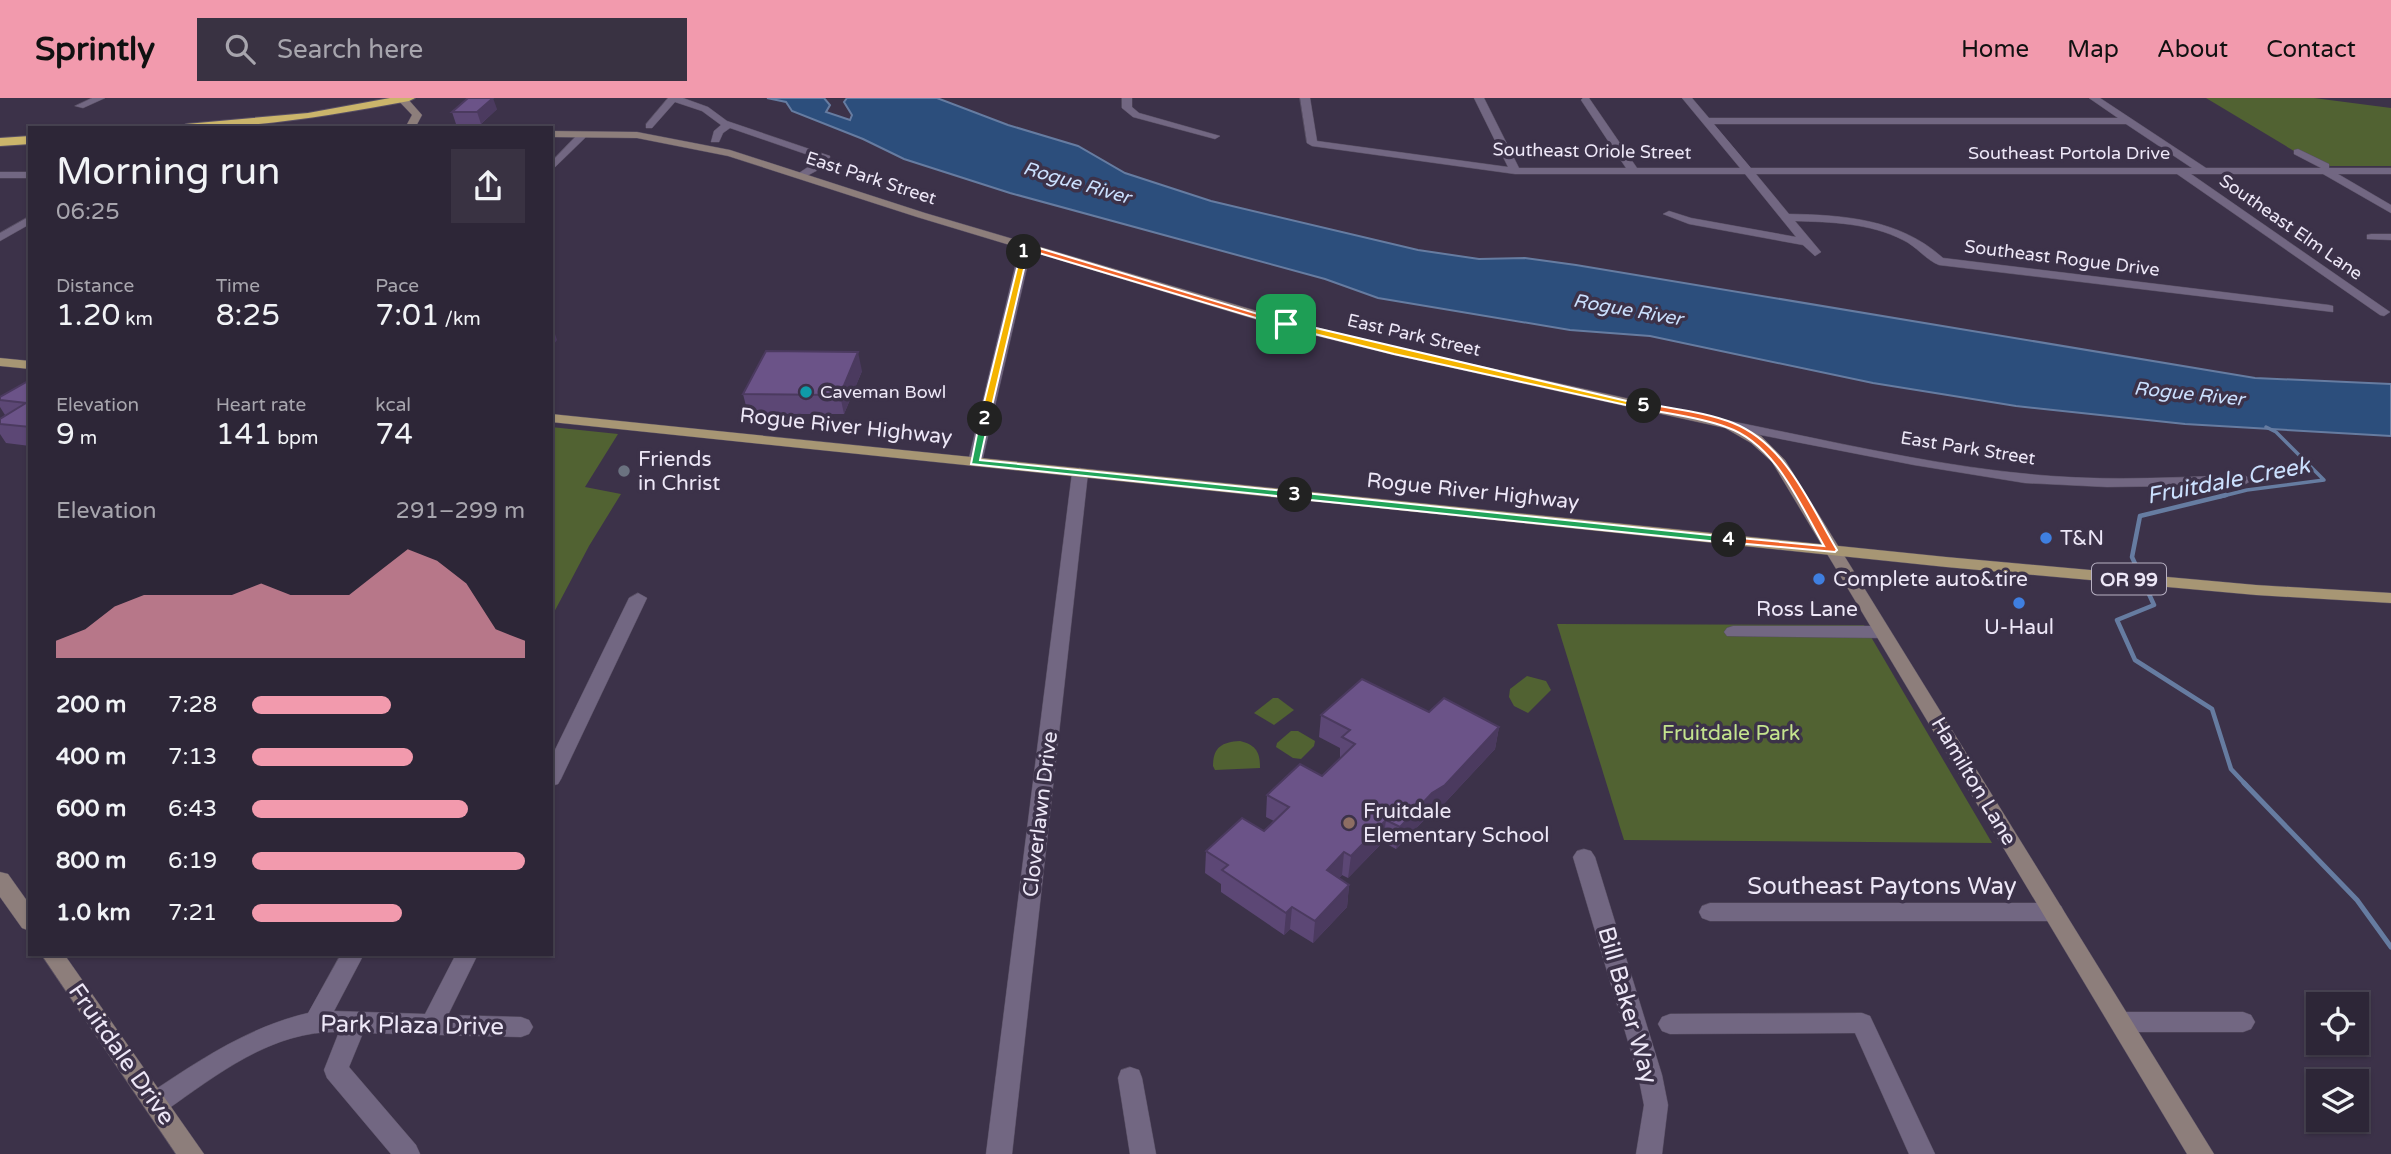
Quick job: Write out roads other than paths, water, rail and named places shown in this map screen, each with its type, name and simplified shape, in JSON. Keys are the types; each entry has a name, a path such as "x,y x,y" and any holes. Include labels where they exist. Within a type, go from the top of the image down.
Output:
{"highway":[{"path":"206,126 308,116 404,98"},
{"path":"0,142 28,140"}],"main road":[{"path":"0,362 28,365"},
{"name":"Rogue River Highway","path":"553,418 1832,550 2256,590 2391,598"}],"street":[{"path":"80,106 100,98"},
{"path":"404,98 416,115 411,126"},
{"path":"649,126 674,98 705,109 727,124 826,158 824,164 803,175"},
{"path":"1127,98 1126,108 1136,115 1215,136"},
{"name":"Southeast Oriole Street","path":"1305,98 1312,143 1515,171 1747,171"},
{"path":"1479,98 1515,171"},
{"path":"1669,214 1689,221 1811,247 1687,98"},
{"path":"2094,98 2204,171"},
{"path":"1586,100 1633,170"},
{"path":"1707,121 2129,121"},
{"path":"715,140 719,131 727,124"},
{"name":"East Park Street","path":"553,134 636,135 730,153 1026,246 1338,338 1730,425 1942,466 2026,478 2114,484 2244,480"},
{"path":"553,166 584,134"},
{"path":"2298,152 2391,210"},
{"name":"Southeast Portola Drive","path":"1747,171 2204,171 2325,168 2391,171"},
{"name":"Southeast Elm Lane","path":"2179,171 2384,312"},
{"path":"0,175 28,174"},
{"name":"Southeast Rogue Drive","path":"1787,217 1840,219 1891,232 1931,252 1938,261 2329,309"},
{"path":"0,238 28,220"},
{"path":"2371,237 2391,237"},
{"path":"975,462 1026,246"},
{"name":"Hamilton Lane","path":"1730,425 1759,441 1778,460 2201,1154"},
{"name":"Cloverlawn Drive","path":"999,1154 1080,473"},
{"path":"553,775 638,598"},
{"name":"Ross Lane","path":"1732,632 1882,632"},
{"name":"Bill Baker Way","path":"1584,857 1650,1075 1656,1105 1649,1154"},
{"path":"0,880 28,919"},
{"name":"Southeast Paytons Way","path":"1710,912 2053,912"},
{"name":"Fruitdale Drive","path":"53,956 191,1154"},
{"path":"316,1021 352,956"},
{"path":"432,1023 466,956"},
{"name":"Park Plaza Drive","path":"156,1103 242,1046 293,1026 316,1021 522,1027"},
{"path":"356,1022 341,1051 336,1070 407,1154"},
{"path":"2122,1022 2243,1022"},
{"path":"1670,1024 1862,1023 1922,1154"},
{"path":"1130,1079 1143,1154"}],"water":[{"name":"Rogue River","path":"767,98 824,98 830,105 826,112 850,120 852,115 844,102 847,98 937,98 1008,125 1078,146 1125,173 1211,201 1418,250 1479,259 1525,258 1576,265 2255,378 2391,384 2391,436 2185,424 2016,406 1873,383 1650,336 1570,330 1378,298 1325,279 1010,193 904,159 863,139 792,111 786,102"}],"waterway":[{"name":"Fruitdale Creek","path":"2219,497 2247,490 2324,480 2276,432 2266,427"},
{"name":"Fruitdale Creek","path":"2226,495 2140,516 2132,557 2154,605 2117,620 2135,660 2212,709 2231,769 2246,785"},
{"name":"Fruitdale Creek","path":"2244,783 2357,900 2391,947"}],"place":[{"name":"Caveman Bowl","path":"806,392"},
{"name":"Friends in Christ","path":"624,471"},
{"name":"T&N","path":"2046,538"},
{"name":"Complete auto&tire","path":"1819,579"},
{"name":"U-Haul","path":"2019,603"},
{"name":"Fruitdale Elementary School","path":"1349,823"}],"park label":[{"name":"Fruitdale Park","path":"1731,733"}]}
